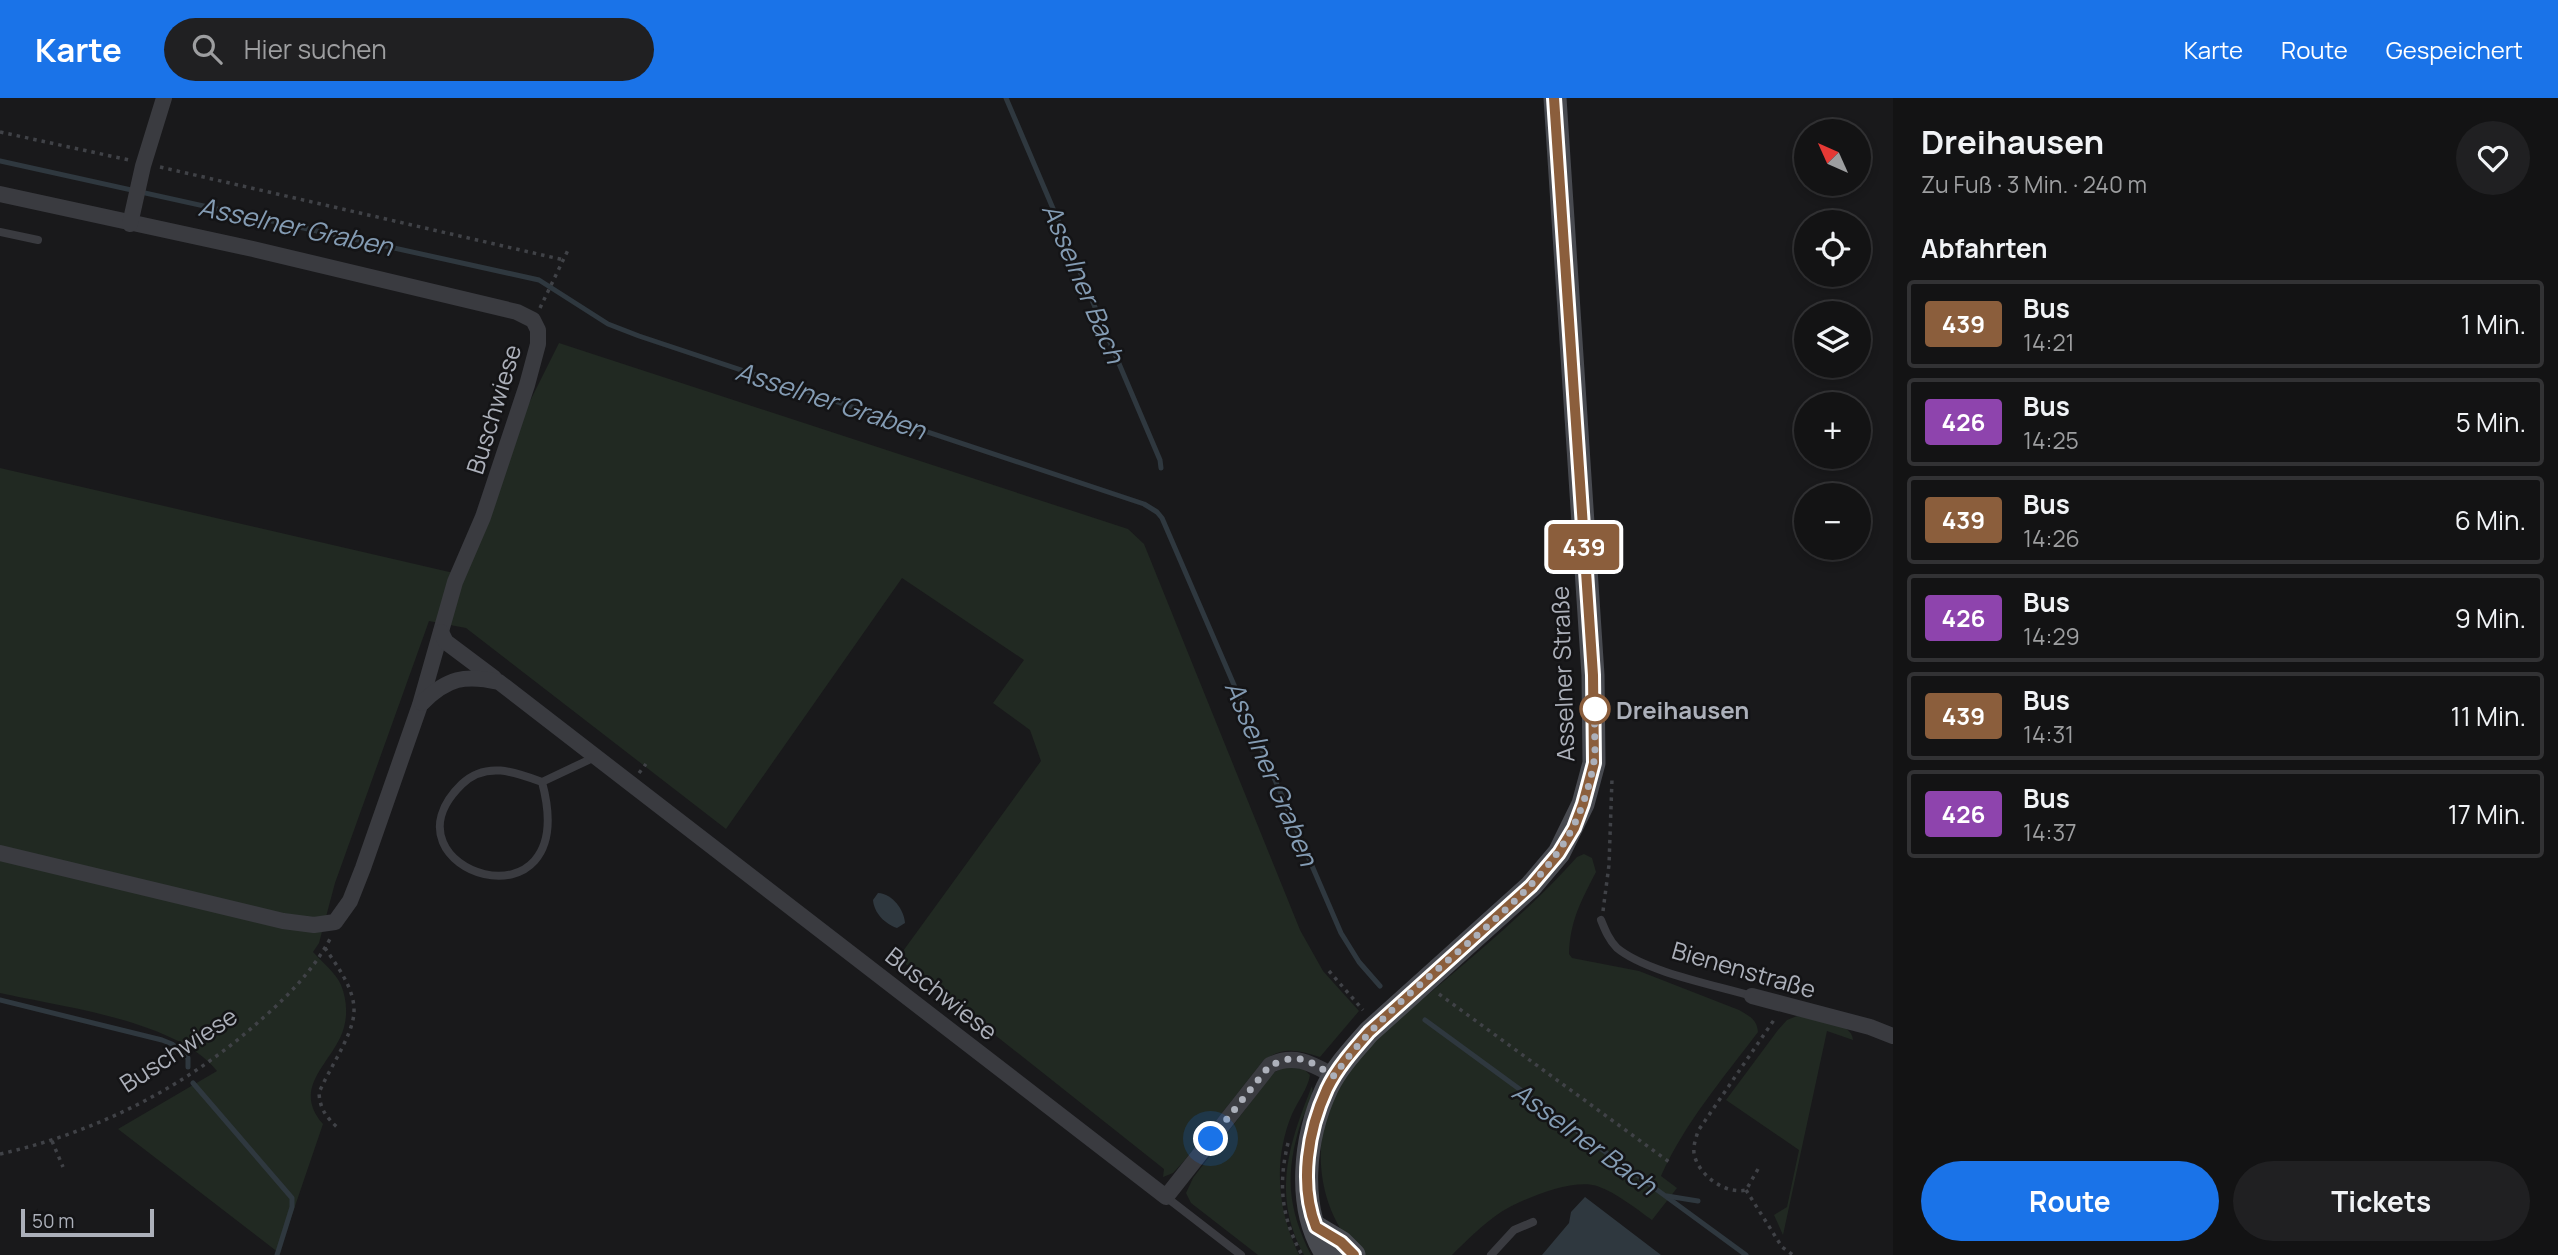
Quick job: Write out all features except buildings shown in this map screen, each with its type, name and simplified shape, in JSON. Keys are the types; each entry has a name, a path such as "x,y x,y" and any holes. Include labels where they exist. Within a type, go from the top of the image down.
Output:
{"main road":[{"name":"Asselner Straße","path":"1327,1255 1322,1247 1308,1200 1307,1176 1315,1122 1334,1076 1377,1024 1531,886 1559,853 1574,828 1594,763 1593,675 1555,98"},
{"path":"1316,1227 1341,1242 1354,1255"}],"street":[{"path":"132,219 143,164 164,98"},
{"name":"Buschwiese","path":"0,194 132,219 517,312 533,320 538,330 538,344 527,385 483,517 455,582 420,705 350,901 335,922"},
{"name":"Buschwiese","path":"440,632 446,642 1166,1197"},
{"path":"420,705 437,688 460,678 478,677 499,682"},
{"path":"0,853 283,921 314,925 335,922"},
{"name":"Bienenstraße","path":"1752,996 1870,1027 1893,1036"},
{"path":"1166,1197 1270,1065 1292,1058 1307,1060 1334,1076"}],"lane":[{"path":"0,232 38,240"},
{"path":"542,782 549,807 549,832 541,853 529,866 498,878 478,874 460,865 449,852 440,833 441,814 450,796 464,782 476,774 497,769 542,782 597,756"},
{"name":"Bienenstraße","path":"1601,920 1607,936 1618,948 1651,966 1752,996"},
{"path":"1166,1197 1241,1255"},
{"path":"1491,1255 1514,1230 1533,1222"}],"path":[{"path":"0,132 564,261"},
{"path":"540,309 568,250"},
{"path":"1594,763 1612,779 1609,865 1601,920"},
{"name":"Buschwiese","path":"0,1154 52,1141 132,1107 216,1057 306,978 332,935 335,922"},
{"path":"325,948 344,977 354,1012 350,1028 319,1093 326,1118 338,1128"},
{"path":"1329,971 1377,1024"},
{"path":"1425,981 1452,1006 1672,1164"},
{"path":"1746,1189 1729,1190 1715,1182 1696,1163 1693,1149 1698,1131 1775,1021 1781,1005"},
{"path":"52,1141 63,1167"},
{"path":"1746,1189 1758,1169"},
{"path":"1746,1189 1782,1247 1793,1255"}],"shaded area":[{"path":"559,343 1128,529 1144,544 1300,930 1323,971 1359,1011 1320,1057 1284,1051 1263,1061 1184,1161 1173,1173 1163,1177 1164,1169 898,958 1041,761 1030,730 993,703 1024,660 902,578 726,829 466,628 429,621 335,883 319,943 313,952 341,985 346,1019 343,1032 315,1079 312,1089 311,1100 323,1124 279,1253 118,1129 217,1071 175,1039 147,1028 85,1010 0,993 0,468 458,574 506,449"},
{"path":"1584,854 1592,858 1596,872 1574,921 1569,954 1572,958 1639,971 1739,1010 1756,1024 1758,1032 1705,1101 1670,1157 1661,1176 1677,1188 1652,1220 1604,1189 1587,1184 1575,1185 1534,1196 1501,1212 1452,1255 1362,1255 1346,1237 1333,1215 1325,1193 1321,1144 1333,1096 1345,1075 1376,1039 1491,941 1577,857"},
{"path":"878,893 888,896 897,904 905,923 897,928 881,917 873,900"},
{"path":"1797,1016 1839,1025 1851,1034 1853,1040 1827,1031 1783,1235 1774,1215 1787,1207 1799,1150 1726,1100 1778,1030 1787,1020"},
{"path":"1287,1066 1304,1069 1310,1075 1286,1131 1280,1167 1282,1203 1299,1255 1258,1255 1191,1203 1186,1193 1193,1178 1273,1073"},
{"path":"1312,1086 1311,1100 1296,1140 1291,1174 1293,1205 1311,1255 1304,1255 1288,1212 1286,1191 1290,1150"},
{"path":"1585,1197 1661,1255 1542,1255 1569,1223 1571,1212"}],"waterway":[{"name":"Asselner Bach","path":"1006,98 1160,460 1161,468"},
{"name":"Asselner Graben","path":"0,161 539,280 608,324 639,336 1144,504 1162,518 1341,933 1359,962 1380,986"},
{"path":"0,1000 162,1040 172,1044 188,1058 188,1067"},
{"name":"Asselner Bach","path":"1425,1020 1746,1255"},
{"path":"193,1083 292,1198 292,1207 277,1255"},
{"path":"1667,1196 1698,1201"}],"bus line":[{"name":"439","path":"1354,1255 1341,1242 1316,1227 1308,1200 1310,1147 1315,1122 1327,1089 1349,1055 1369,1032 1545,871 1574,828 1594,763 1595,708 1554,98"}],"place":[{"name":"Dreihausen","path":"1595,709"}],"route":[{"path":"1211,1139 1270,1065 1292,1058 1307,1060 1334,1076 1369,1032 1545,871 1574,828 1583,804 1594,763 1595,709"}]}
